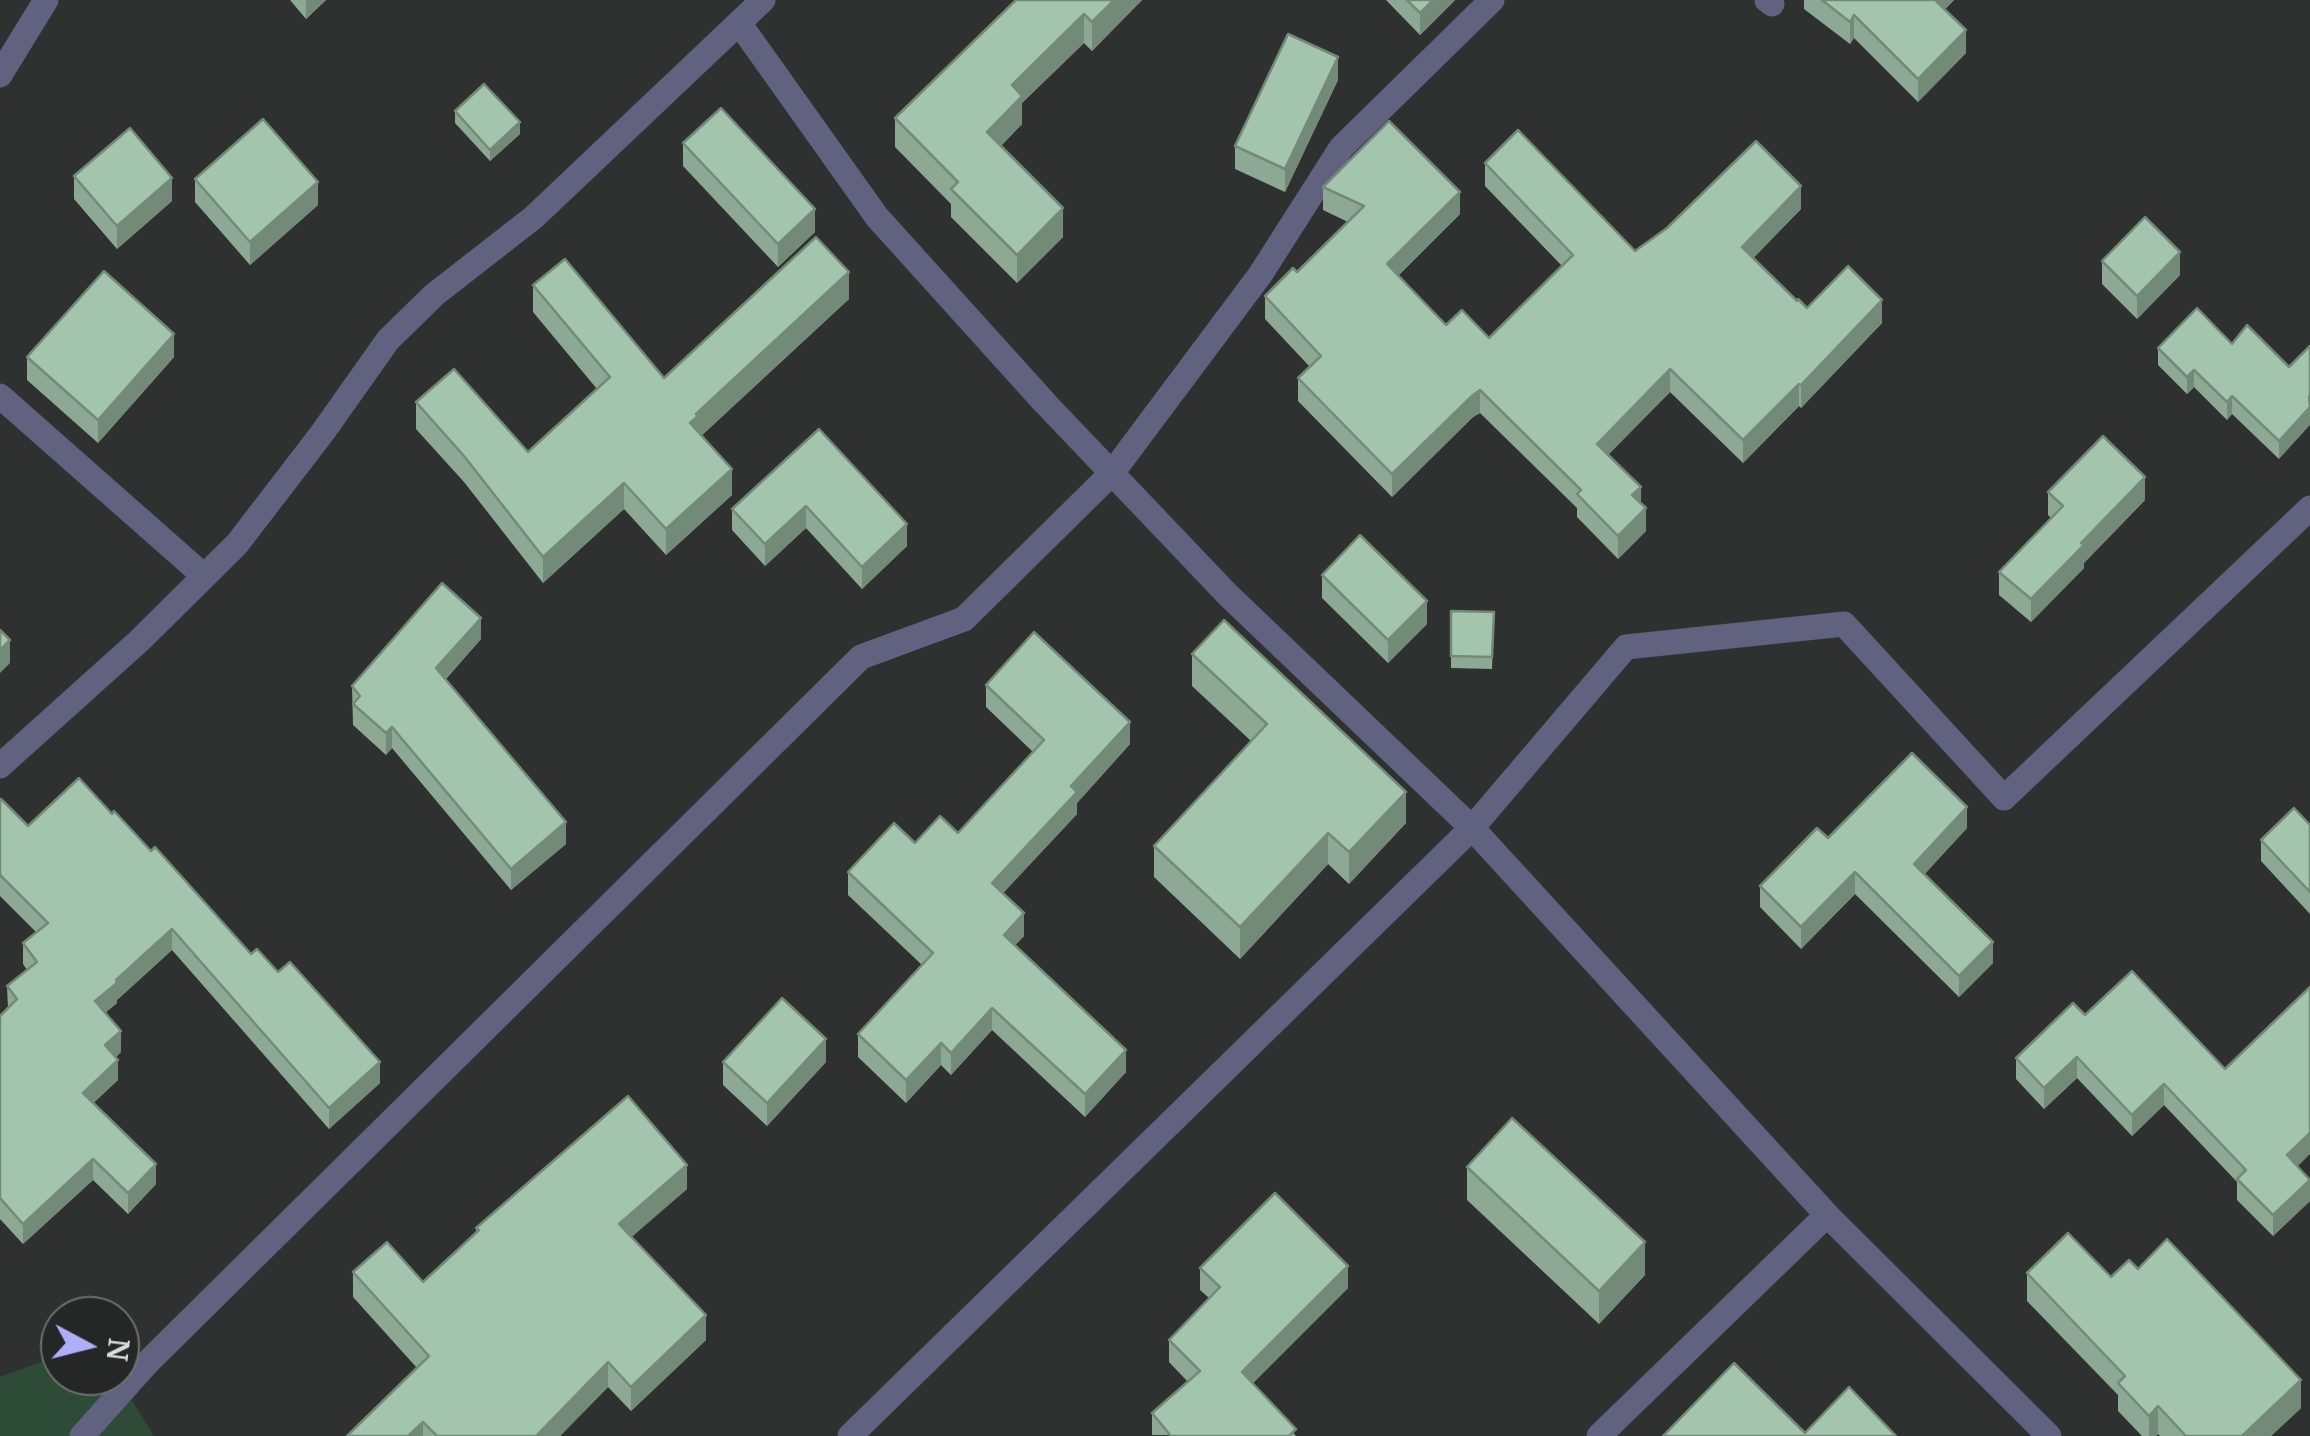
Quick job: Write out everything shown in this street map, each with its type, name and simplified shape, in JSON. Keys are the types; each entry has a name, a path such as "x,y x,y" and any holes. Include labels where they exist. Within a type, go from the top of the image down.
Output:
{"street":[{"path":"0,75 46,0"},
{"path":"0,766 139,641 237,544 388,340 434,295 534,217 763,0"},
{"path":"82,1436 148,1362 861,657 964,619 1112,473 1260,274 1340,148 1492,0"},
{"path":"739,23 878,217 1045,402 1228,594 1472,828 1826,1215 2049,1436"},
{"path":"0,396 204,576"},
{"path":"850,1436 1472,828 1626,647 1844,624 2004,798 2310,508"},
{"path":"1598,1436 1826,1215"}],"green space":[{"path":"40,1362 40,1396 129,1396 154,1436 0,1436 0,1377"}],"building":[{"path":"1016,0 1114,0 1092,22 1084,14 1012,85 1022,96 987,132 1063,208 1017,255 951,189 958,182 895,118"},
{"path":"1407,0 1433,0 1420,13"},
{"path":"1822,0 1935,0 1966,30 1918,79 1854,15 1850,22"},
{"path":"1288,34 1338,57 1285,169 1235,146"},
{"path":"484,84 520,122 490,150 455,111"},
{"path":"721,108 815,209 778,244 683,143"},
{"path":"263,119 318,182 250,242 195,179"},
{"path":"1389,121 1460,192 1387,264 1446,325 1462,310 1489,338 1573,255 1485,163 1518,130 1635,251 1667,228 1756,141 1801,186 1742,247 1807,308 1848,266 1882,300 1743,440 1670,369 1597,444 1641,487 1632,495 1646,508 1618,536 1577,494 1581,490 1480,390 1392,474 1298,378 1321,356 1265,296 1293,268 1297,272 1364,206 1323,187"},
{"path":"130,128 172,178 117,226 74,176"},
{"path":"2145,217 2180,252 2137,296 2102,261"},
{"path":"816,237 849,272 696,414 690,423 732,469 666,529 624,483 543,557 416,402 454,369 528,452 610,377 533,285 565,259 664,378"},
{"path":"104,271 174,334 98,420 27,357"},
{"path":"2197,308 2232,344 2247,325 2289,367 2310,346 2310,407 2279,441 2232,396 2227,402 2194,370 2187,377 2158,348"},
{"path":"819,429 907,524 862,567 806,506 765,544 732,509"},
{"path":"2103,436 2145,477 2031,599 1999,572 2063,506 2048,492"},
{"path":"1360,535 1427,601 1388,640 1322,575"},
{"path":"442,583 481,618 436,668 566,822 511,869 392,727 386,733 353,704 360,696 352,686"},
{"path":"1451,611 1494,612 1492,657 1451,656"},
{"path":"1224,620 1406,792 1349,852 1328,833 1240,927 1154,846 1267,724 1192,654"},
{"path":"0,630 10,640 0,650"},
{"path":"1034,632 1130,722 1071,786 1077,792 992,883 1024,913 1004,935 1126,1050 1085,1094 992,1008 951,1053 941,1043 906,1080 858,1034 933,953 848,872 894,823 915,843 940,816 958,833 1044,740 986,685"},
{"path":"1912,753 1967,807 1914,864 1993,942 1959,976 1855,872 1801,927 1760,886 1817,828 1828,838"},
{"path":"79,778 151,851 155,847 251,954 257,949 278,972 290,962 380,1062 329,1108 172,929 95,1001 121,1031 105,1045 118,1060 83,1093 156,1164 128,1193 93,1159 23,1224 0,1198 0,1016 17,999 7,986 37,962 23,943 48,923 0,875 0,800 28,826"},
{"path":"2294,808 2310,825 2310,892 2261,840"},
{"path":"2132,971 2225,1069 2310,987 2310,1133 2287,1155 2310,1180 2273,1215 2237,1179 2246,1170 2164,1084 2132,1115 2077,1057 2044,1088 2016,1058 2073,1003 2085,1015"},
{"path":"782,998 826,1039 767,1103 723,1062"},
{"path":"628,1096 687,1165 619,1224 706,1315 631,1387 608,1362 536,1436 437,1436 423,1422 408,1436 347,1436 429,1356 353,1272 387,1242 423,1282 479,1230 476,1228"},
{"path":"1512,1118 1645,1242 1599,1291 1467,1167"},
{"path":"1275,1193 1348,1266 1242,1372 1296,1429 1289,1436 1171,1436 1152,1413 1200,1371 1169,1340 1220,1287 1200,1268"},
{"path":"2068,1233 2111,1277 2129,1260 2138,1269 2167,1239 2301,1380 2242,1436 2186,1436 2158,1406 2149,1416 2118,1383 2125,1376 2027,1273"},
{"path":"1734,1363 1805,1433 1849,1387 1896,1436 1663,1436"}]}
